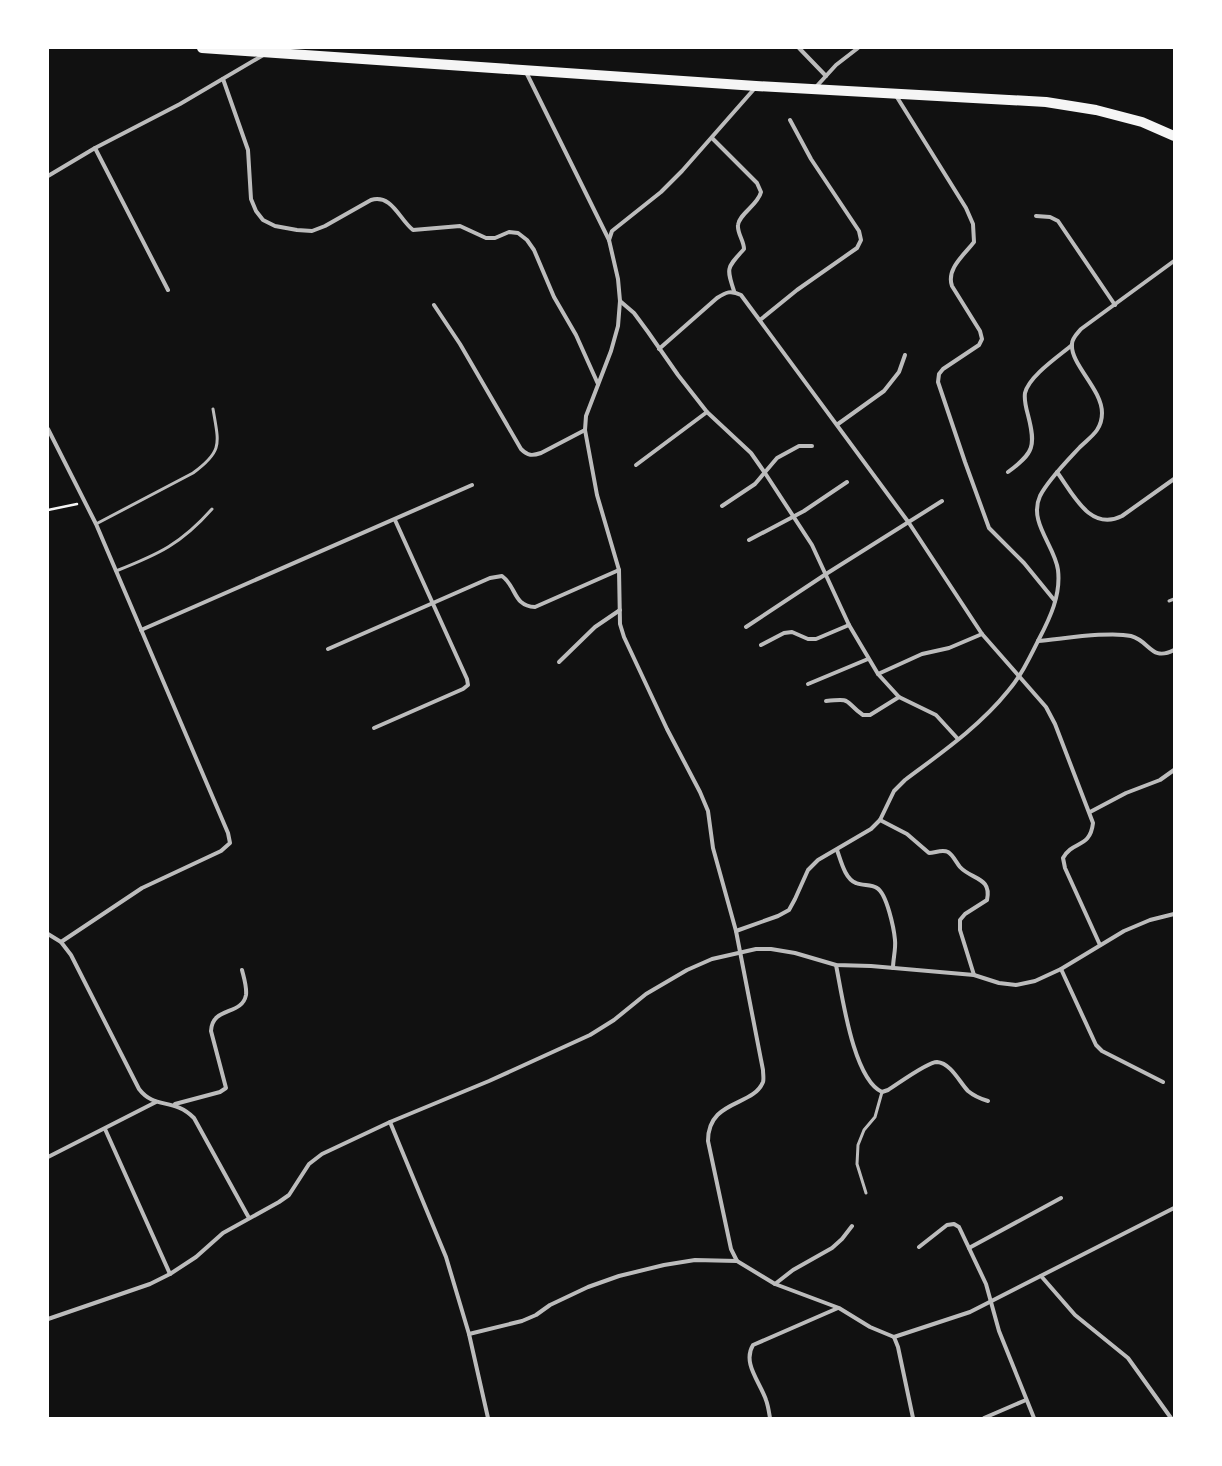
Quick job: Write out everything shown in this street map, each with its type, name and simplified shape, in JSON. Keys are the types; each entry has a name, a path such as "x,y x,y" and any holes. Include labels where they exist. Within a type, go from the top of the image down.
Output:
{"main road":[{"path":"202,48 756,86 815,88 1046,102 1096,110 1142,122 1174,136"}],"street":[{"path":"799,48 826,76"},
{"path":"815,88 826,76 858,48"},
{"path":"48,176 95,148 180,104 267,53"},
{"path":"525,69 609,240 618,279 620,301 618,326 613,345 586,416 585,430 597,495 619,570 620,624 624,637 667,729 700,792 708,811 712,848 741,952 764,1081 758,1090 727,1108 713,1119 708,1130 708,1142 731,1249 737,1261"},
{"path":"223,79 248,150 251,199 256,211 263,220 275,226 312,231 325,226 371,200 379,198 387,200 413,230 460,226 486,238 495,238 509,232 518,232 527,240 534,250 554,296 576,335 598,384"},
{"path":"609,240 612,231 661,192 712,138 756,86"},
{"path":"894,93 947,176 973,224 974,242 950,272 949,278 952,286 980,332 982,339 979,345 943,369 939,374 938,382 947,413 990,528 1024,563 1055,601"},
{"path":"760,320 797,290 857,248 861,240 860,231 811,159 790,120"},
{"path":"712,138 757,183 761,192 759,199 739,221 737,226 744,243 744,249 730,265 728,270 734,291"},
{"path":"95,148 168,290"},
{"path":"1036,216 1050,217 1058,221 1115,305"},
{"path":"736,931 778,916 789,910 808,870 818,860 872,829 880,820 894,791 905,780 982,720 1008,692 1019,677 1050,619 1059,584 1058,568 1039,524 1036,508 1040,496 1058,472 1097,430 1102,421 1100,400 1074,354 1072,345 1074,337 1081,329 1174,261"},
{"path":"659,349 717,298 726,292 734,291 741,295 838,424 909,523 982,634 1046,708 1052,718 1090,812 1093,823 1092,833 1089,839 1066,852 1063,858 1065,868 1100,945"},
{"path":"620,301 634,313 659,349 707,412 751,454 795,516 826,574 849,625 878,674 899,697 936,715 958,739"},
{"path":"434,305 460,344 521,450 526,454 534,455 541,453 585,430"},
{"path":"1008,472 1028,455 1034,440 1025,407 1025,393 1031,382 1041,371 1072,345"},
{"path":"838,424 884,391 899,372 905,355"},
{"path":"636,465 707,412"},
{"path":"48,429 96,524 228,833 230,843 221,851 142,888 61,942"},
{"path":"722,506 756,484 769,466 782,455 799,446 812,446"},
{"path":"1058,472 1080,505 1092,516 1104,521 1114,520 1122,516 1174,479"},
{"path":"750,540 795,516 847,482"},
{"path":"141,630 472,485"},
{"path":"746,627 826,574 942,501"},
{"path":"374,728 463,689 468,685 467,679 434,602 395,520"},
{"path":"328,649 490,578 502,576 508,580 518,600 525,607 535,608 619,570"},
{"path":"560,662 595,626 620,610"},
{"path":"761,645 784,633 792,632 808,639 816,639 849,625"},
{"path":"878,674 922,654 949,648 982,634"},
{"path":"1038,641 1118,634 1132,636 1155,653 1162,655 1174,650"},
{"path":"808,684 868,659"},
{"path":"826,701 849,701 863,716 870,714 899,697"},
{"path":"1090,812 1126,793 1160,780 1174,770"},
{"path":"880,820 907,834 929,853 941,851 948,852 966,872 979,878 985,883 988,893 986,900 965,914 960,920 960,930 974,975"},
{"path":"837,850 849,878 857,884 870,885 879,889 884,896 892,923 895,941 892,968"},
{"path":"48,1319 150,1284 170,1274 196,1257 223,1233 289,1195 309,1164 322,1154 390,1122 489,1081 590,1035 614,1020 646,994 687,970 712,959 756,949 771,949 795,953 836,965 974,975 1016,986 1035,981 1061,969 1124,931 1150,920 1174,914"},
{"path":"48,934 61,942 71,955 139,1089 146,1098 156,1102 174,1104 186,1110 194,1118 249,1218"},
{"path":"836,965 856,1054 862,1070 871,1084 882,1092 929,1064 937,1062 945,1065 968,1091 976,1097 988,1101"},
{"path":"1061,969 1096,1045 1102,1051 1163,1082"},
{"path":"174,1104 220,1092 226,1088 212,1031 212,1023 216,1017 239,1006 244,1001 246,994 242,970"},
{"path":"48,1157 156,1102"},
{"path":"390,1122 446,1257 469,1334 488,1418"},
{"path":"105,1129 170,1274"},
{"path":"969,1248 1061,1198"},
{"path":"469,1334 536,1316 550,1305 588,1287 619,1276 664,1265 695,1260 737,1261 775,1284 839,1308 870,1327 894,1337 970,1312 990,1303 1174,1208"},
{"path":"919,1247 947,1225 954,1224 959,1227 986,1284 990,1303 1034,1418"},
{"path":"775,1284 793,1270 832,1248 842,1240 852,1226"},
{"path":"1041,1276 1075,1315 1128,1358 1171,1418"},
{"path":"770,1418 766,1400 750,1364 748,1352 753,1345 839,1308"},
{"path":"894,1337 898,1347 913,1418"},
{"path":"984,1418 1026,1400"}],"lane":[{"path":"96,524 193,473 214,455 218,443 213,409"},
{"path":"116,571 154,556 173,545 194,529 212,509"},
{"path":"1169,601 1174,599"},
{"path":"866,1193 857,1164 858,1145 864,1130 875,1117 882,1092"}],"path":[{"path":"48,510 64,508 85,501"}]}
